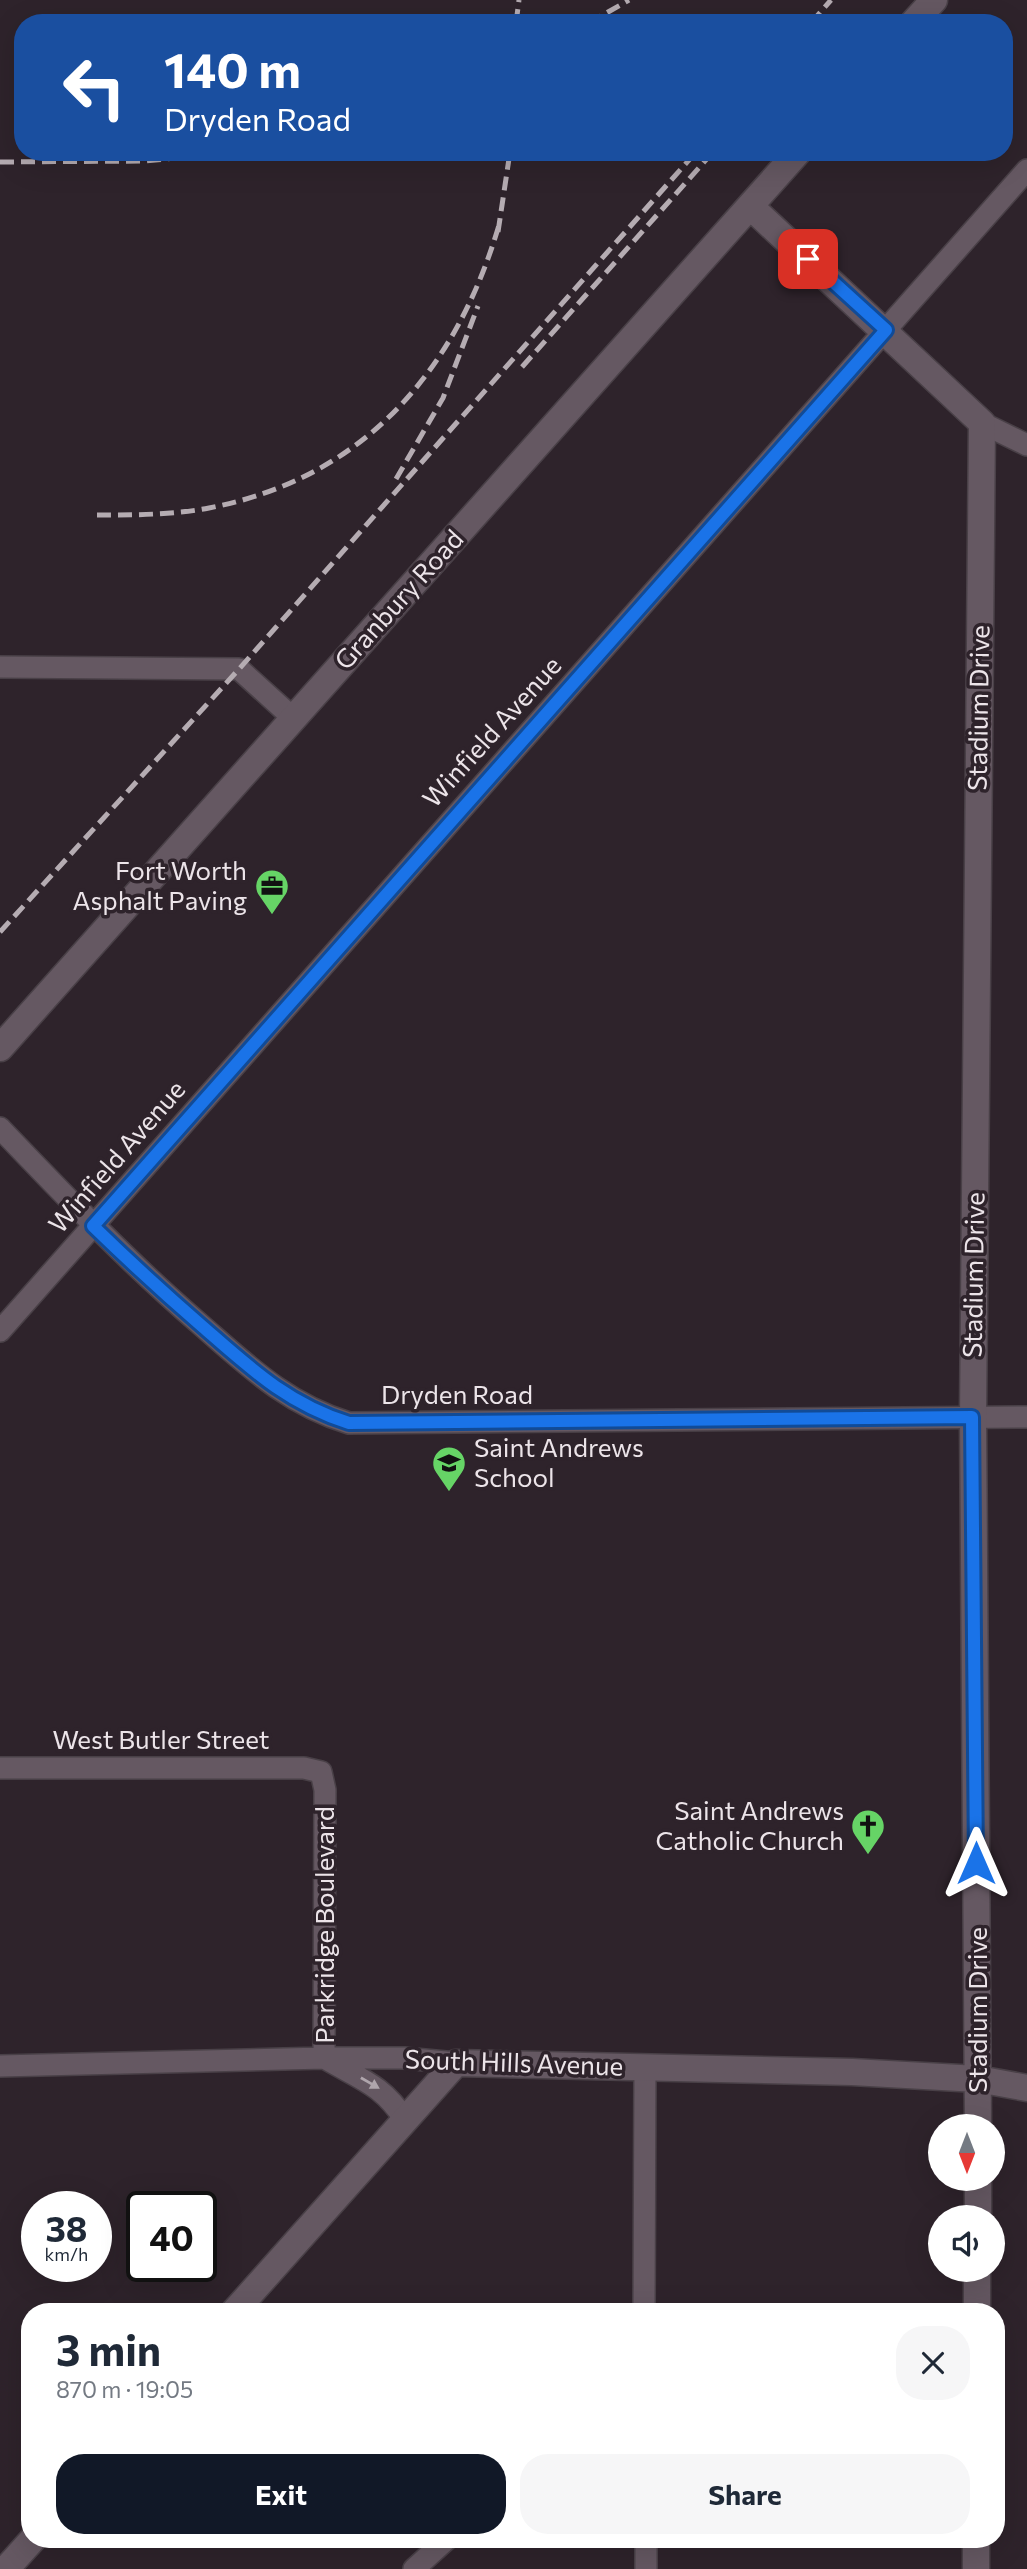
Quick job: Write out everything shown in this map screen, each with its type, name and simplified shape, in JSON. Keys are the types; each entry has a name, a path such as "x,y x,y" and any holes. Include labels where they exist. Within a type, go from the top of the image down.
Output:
{"street":[{"path":"922,14 934,0"},
{"name":"Granbury Road","path":"0,1048 790,161"},
{"name":"Winfield Avenue","path":"0,1331 1027,170"},
{"path":"750,206 886,330 982,423 1027,445"},
{"name":"Stadium Drive","path":"978,2114 972,1417 982,423"},
{"path":"0,667 239,668 293,719"},
{"name":"Dryden Road","path":"0,1128 142,1274 271,1387 321,1415 349,1423 1027,1417"},
{"name":"West Butler Street","path":"0,1769 304,1768 321,1772"},
{"name":"Parkridge Boulevard","path":"321,1772 326,1790 324,2058 373,2084 391,2098 405,2120"},
{"name":"South Hills Avenue","path":"0,2066 404,2058 456,2063 852,2072 978,2079 1027,2088"},
{"path":"242,2303 456,2063"},
{"path":"645,2068 645,2303"},
{"path":"977,2282 977,2303"},
{"path":"6,2569 25,2548"},
{"path":"414,2569 437,2548"},
{"path":"646,2548 646,2569"},
{"path":"976,2548 976,2569"}],"railway":[{"path":"517,14 519,0"},
{"path":"605,14 629,0"},
{"path":"819,14 831,0"},
{"path":"0,162 145,161"},
{"path":"498,232 509,161"},
{"path":"0,932 239,669 688,161"},
{"path":"522,367 705,161"},
{"path":"97,515 153,514 209,508 264,493 314,472 358,444 396,410 429,371 457,327 481,278 499,225"},
{"path":"396,479 443,398 478,306"}],"place":[{"name":"Fort Worth Asphalt Paving","path":"272,916"},
{"name":"Saint Andrews School","path":"449,1493"},
{"name":"Saint Andrews Catholic Church","path":"868,1856"}],"route":[{"path":"808,259 886,330 93,1226 142,1274 271,1387 321,1415 349,1423 806,1421 972,1417 976,1863"}]}
